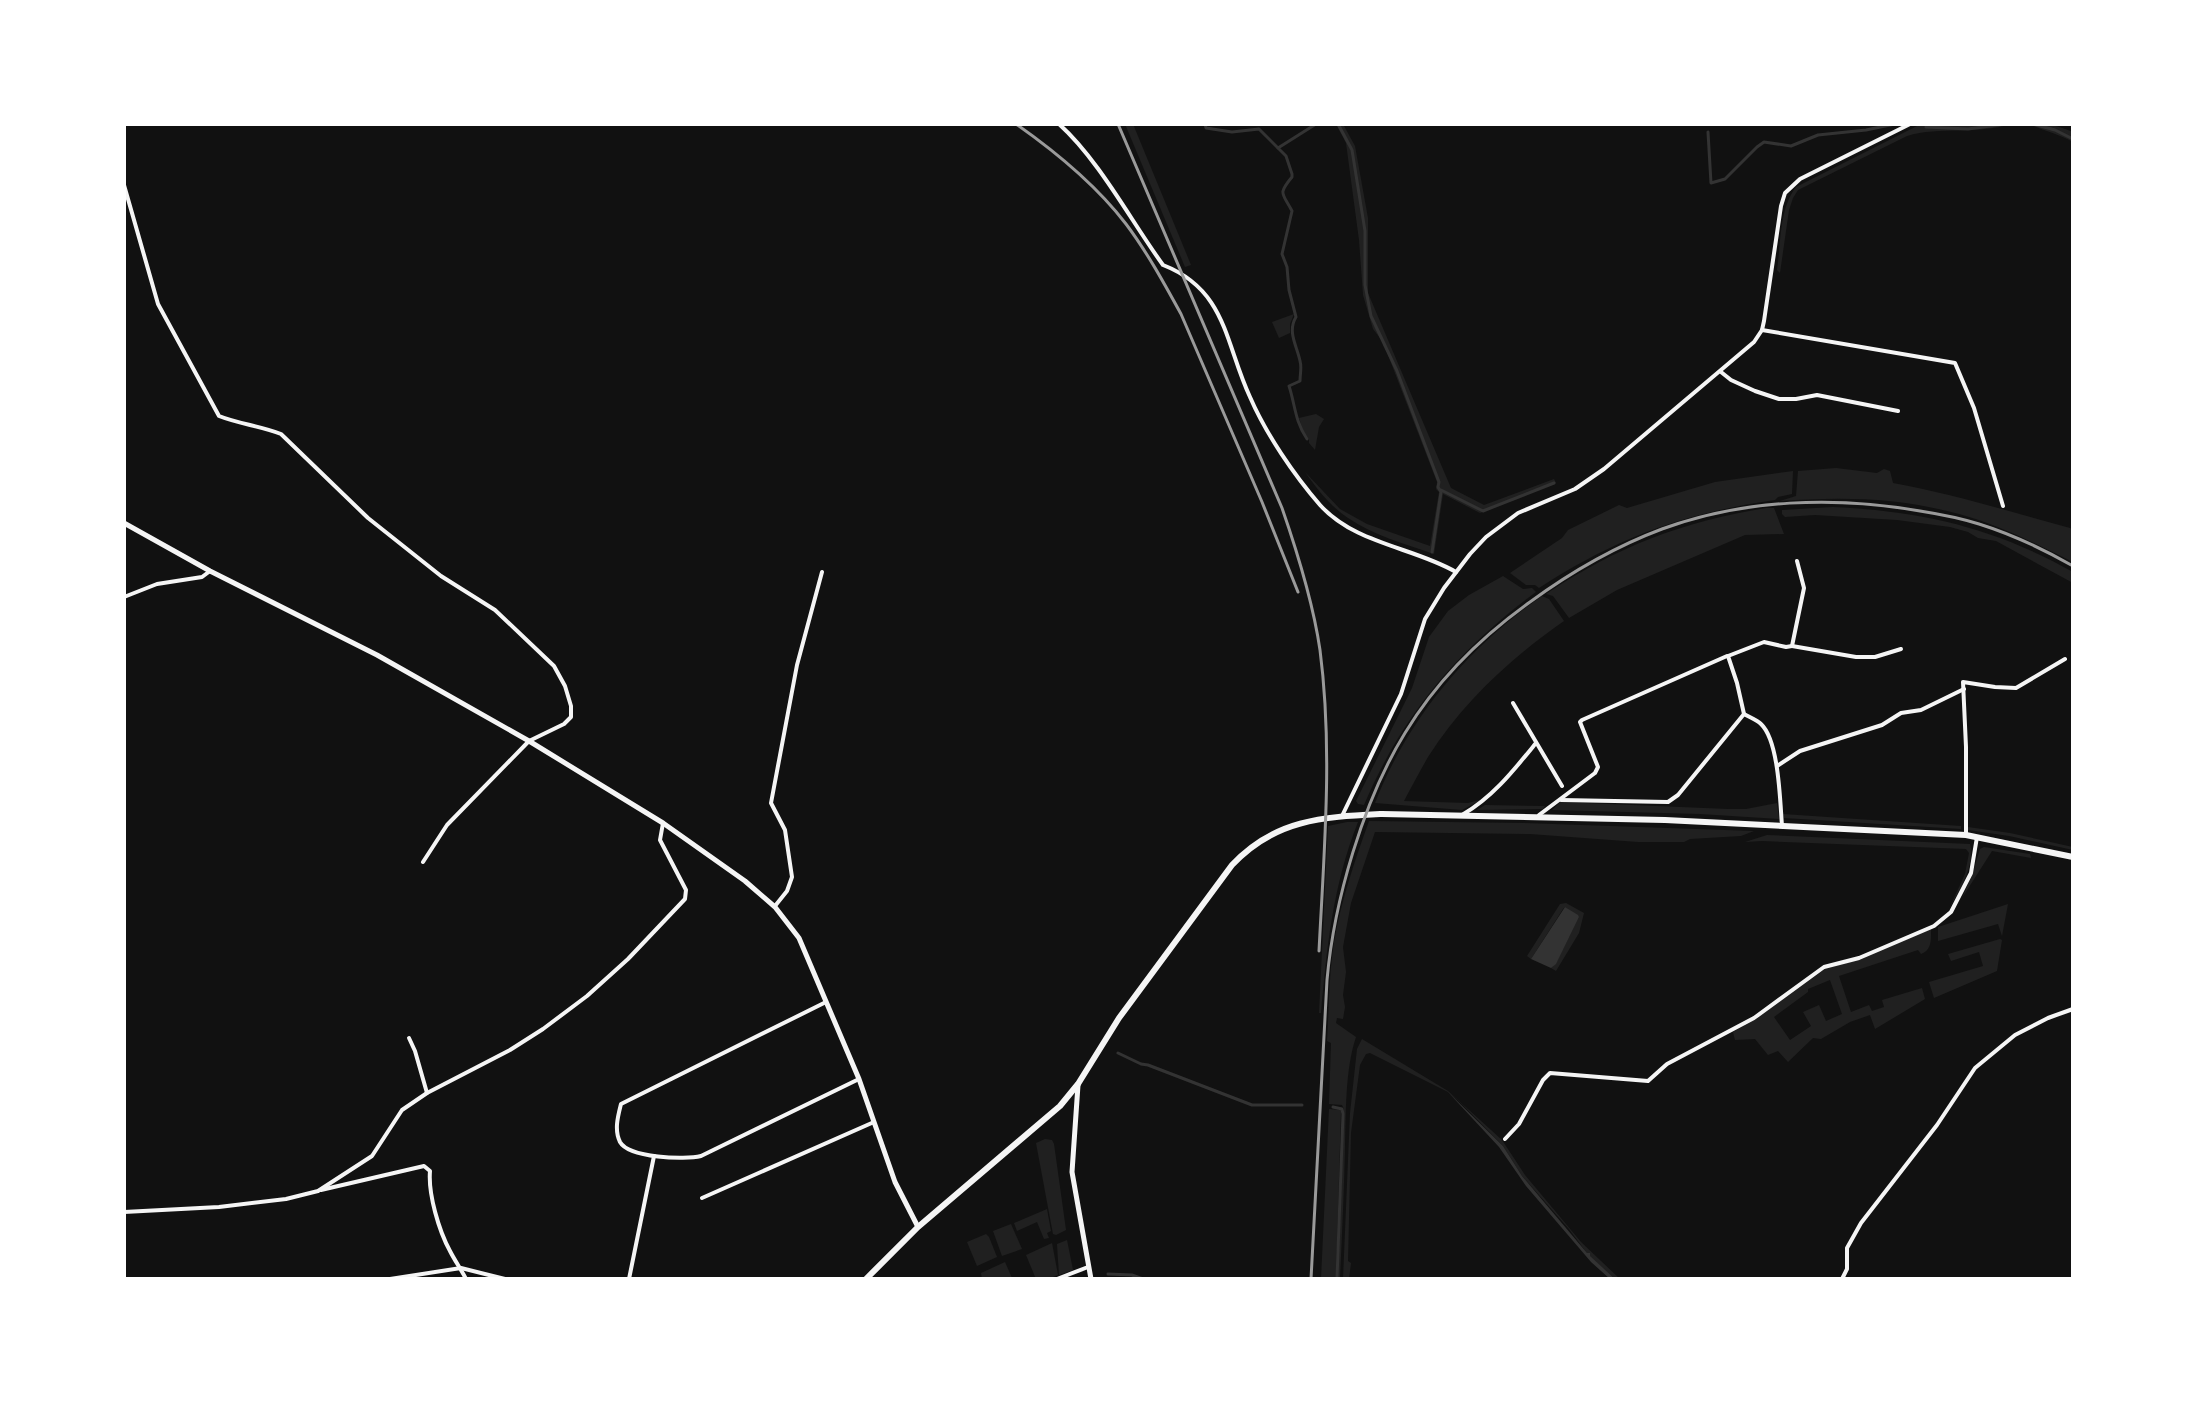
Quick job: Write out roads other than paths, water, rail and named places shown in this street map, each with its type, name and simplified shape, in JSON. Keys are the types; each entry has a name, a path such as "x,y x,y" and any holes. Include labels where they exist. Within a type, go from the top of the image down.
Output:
{"main road":[{"path":"124,523 210,571 377,655 529,741 663,823 745,881 775,907 799,938 859,1079 895,1182 918,1227"},
{"path":"866,1279 918,1227 1060,1106 1078,1084 1119,1018 1232,865 1261,839 1288,826 1342,816 1382,814 1782,826 1966,835 2073,857"},
{"path":"1078,1084 1072,1172 1091,1279"}],"street":[{"path":"1059,124 1098,171 1163,265 1192,281 1217,310 1249,397 1263,424 1321,506 1362,534 1456,572"},
{"path":"1342,816 1401,694 1425,619 1478,545 1502,524 1536,504 1587,481 1754,342 1762,330 1785,193 1800,179 1910,124"},
{"path":"124,185 158,304 219,416 281,434 368,518 441,576 495,610 554,666 565,686 571,717 564,724 529,741 447,825 423,862"},
{"path":"1762,330 1955,363 1974,408 2003,506"},
{"path":"1721,372 1731,380 1779,399 1817,395 1898,411"},
{"path":"1792,646 1804,588 1797,561"},
{"path":"124,597 157,584 202,577 210,571"},
{"path":"775,907 787,891 792,877 785,830 771,803 797,665 822,572"},
{"path":"1537,817 1595,773 1598,767 1580,722 1582,720 1764,642 1856,657 1875,657 1901,649"},
{"path":"1728,656 1744,714 1762,724 1769,739 1777,766 1782,826"},
{"path":"1966,835 1963,682 2016,688 2065,659"},
{"path":"1777,766 1800,751 1882,725 1901,713 1921,710 1964,689"},
{"path":"1513,703 1562,786"},
{"path":"1559,800 1668,802 1678,795 1744,714"},
{"path":"1460,816 1501,785 1536,743"},
{"path":"318,1191 372,1156 402,1110 427,1093 510,1050 587,996 628,959 685,899 686,890 660,840 663,823"},
{"path":"1505,1139 1519,1124 1550,1073 1648,1081 1667,1064 1754,1018 1824,967 1859,958 1934,926 1951,912 1971,873 1977,837"},
{"path":"827,1002 621,1104 616,1125 619,1140 626,1149 654,1156 691,1159 859,1079"},
{"path":"1842,1279 1847,1269 1847,1248 1861,1223 1937,1125 1975,1068 2015,1035 2073,1009"},
{"path":"409,1038 427,1093"},
{"path":"702,1198 874,1122"},
{"path":"629,1279 654,1156"},
{"path":"124,1212 219,1207 286,1199 424,1166 430,1171 430,1191 442,1233 466,1279"},
{"path":"1057,1279 1088,1267"},
{"path":"390,1279 461,1268 505,1279"}],"waterway":[{"path":"1205,124 1206,128 1232,132 1259,129 1286,156 1292,174 1283,191 1292,211 1282,254 1296,317 1293,334 1301,368 1300,381 1289,386 1298,420 1307,439"},
{"path":"1278,148 1316,124"},
{"path":"1338,124 1352,150 1365,231 1365,285 1371,316 1397,371 1439,482 1441,492 1432,552"},
{"path":"1708,132 1711,183 1725,179 1764,142 1791,146 1818,135 1895,124"},
{"path":"1926,127 1968,129 2005,124"},
{"path":"2033,124 2073,139"},
{"path":"1441,490 1483,511 1554,483"},
{"path":"1118,1053 1252,1105 1302,1105"},
{"path":"1333,1107 1342,1109 1343,1114 1337,1279"},
{"path":"1108,1274 1132,1275 1143,1279"}],"railway":[{"path":"1016,124 1102,196 1126,224 1155,268 1181,314 1298,592"},
{"path":"1118,124 1282,508 1309,596 1320,650 1326,725 1319,951"},
{"path":"1311,1279 1327,980 1344,885 1364,820 1390,760 1417,714 1445,678 1477,645 1545,591 1610,552 1693,519 1757,506 1855,503 1942,515 2003,532 2073,566"}]}
